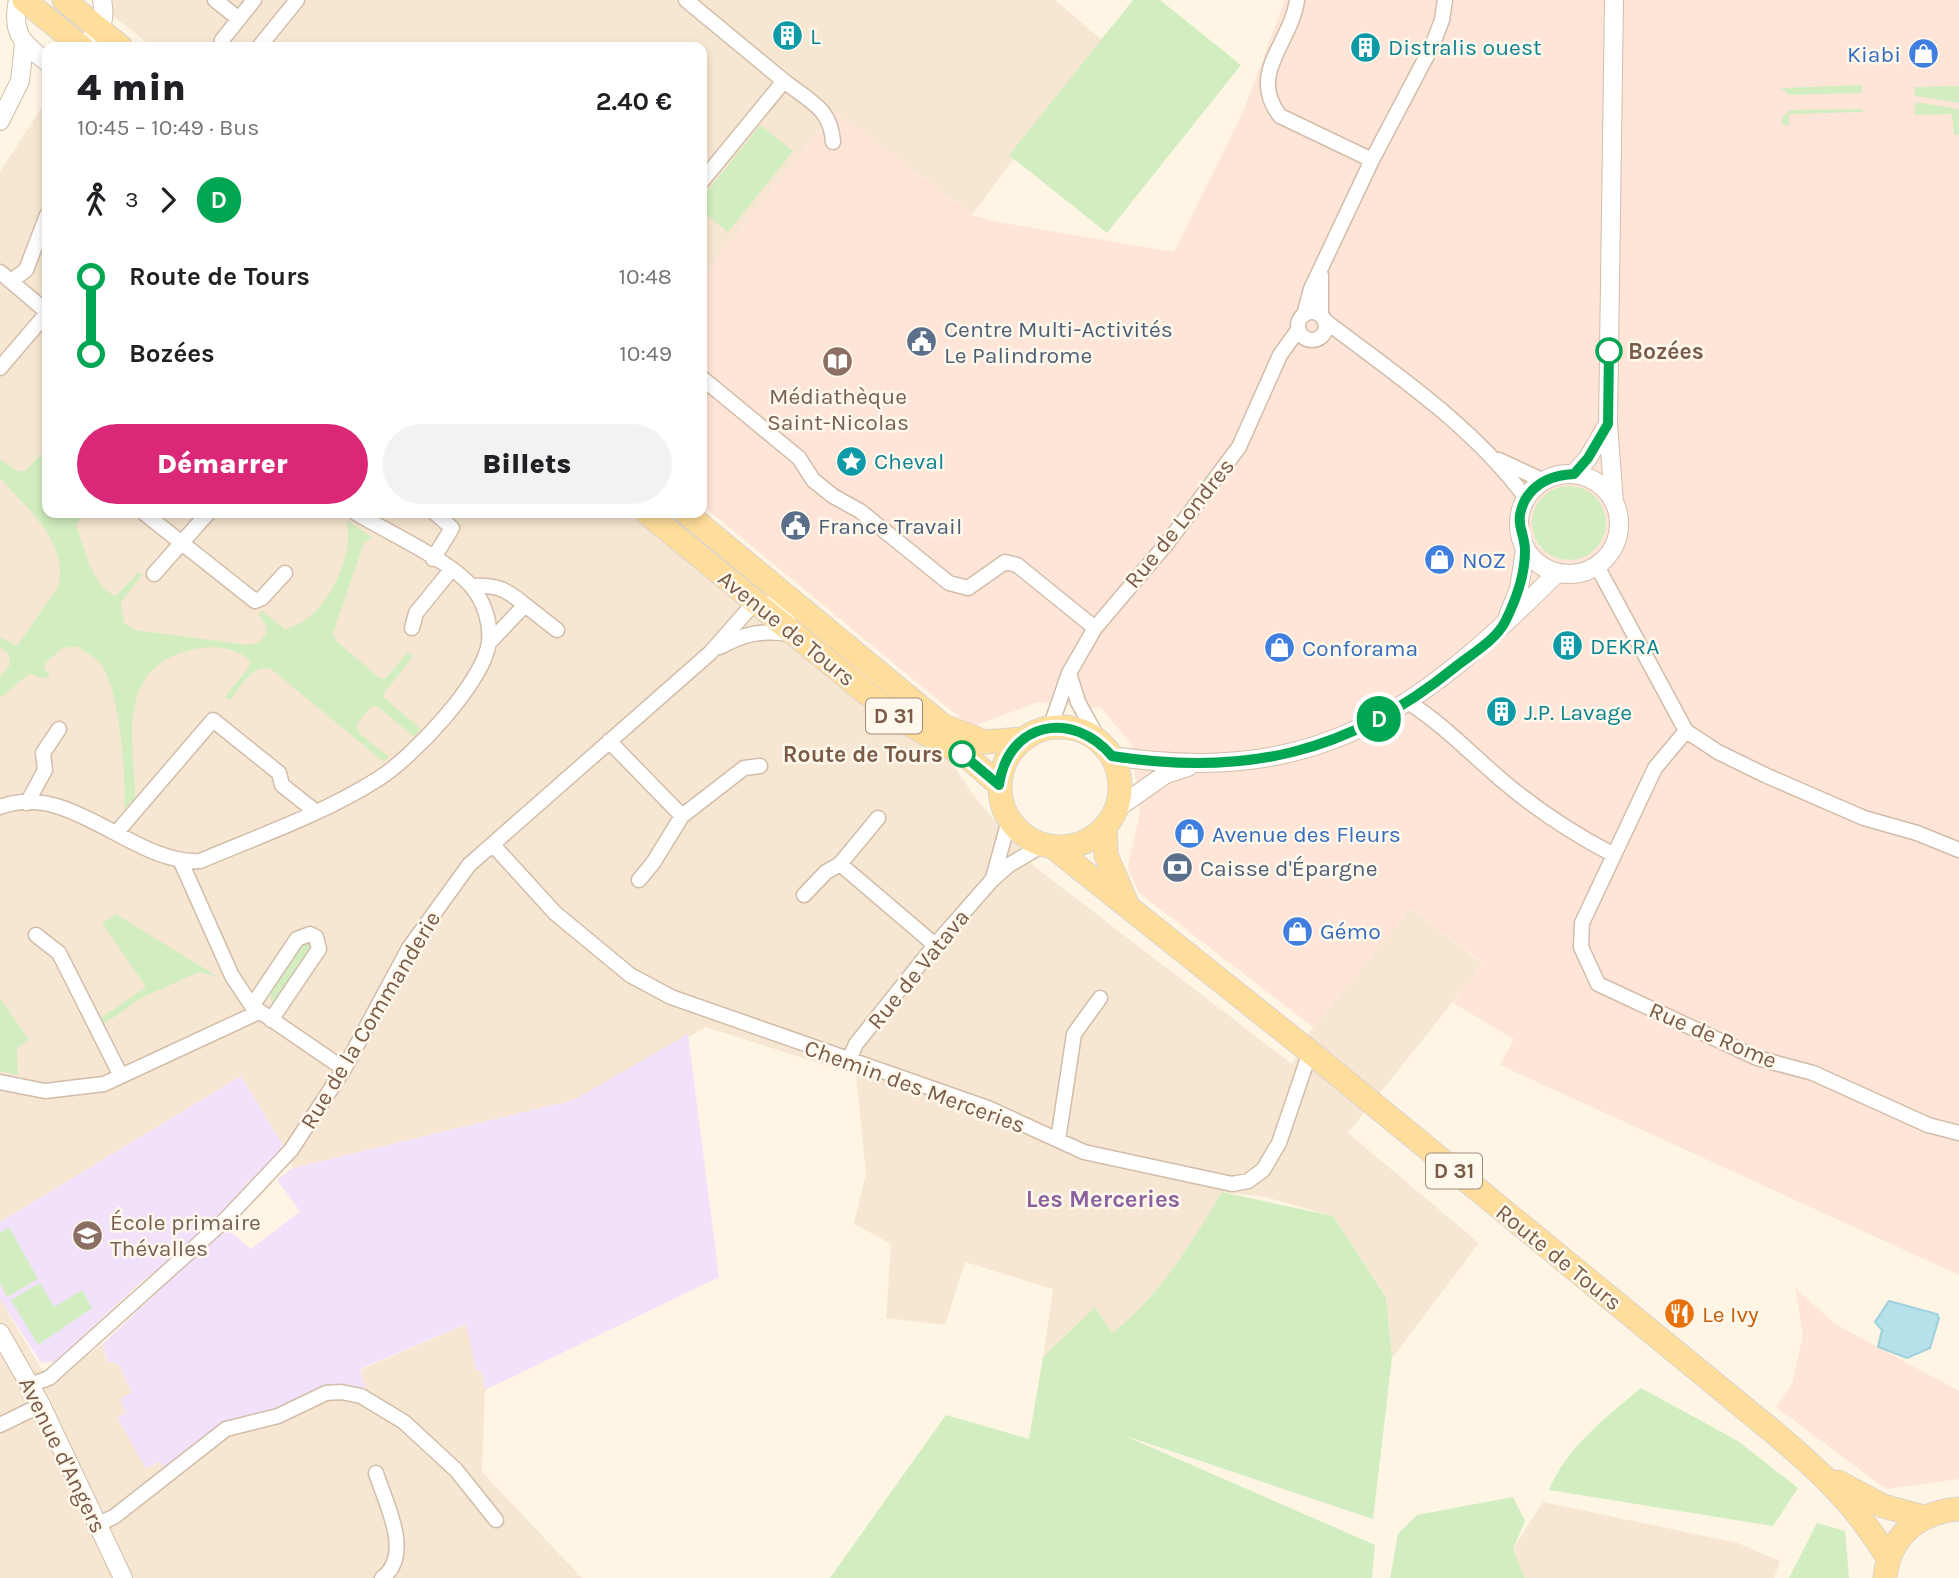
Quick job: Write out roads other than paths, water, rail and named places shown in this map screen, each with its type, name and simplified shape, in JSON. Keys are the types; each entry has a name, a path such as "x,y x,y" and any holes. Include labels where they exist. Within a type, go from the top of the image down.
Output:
{"main road":[{"path":"24,0 74,42"},
{"path":"64,0 115,42"},
{"name":"Avenue de Tours","path":"653,518 893,715 969,758 999,785"},
{"name":"Avenue de Tours","path":"692,518 886,682 942,725 985,741 1023,739"},
{"path":"1050,728 1077,730 1106,749 1118,773 1120,791 1110,818 1083,843 1048,846 1018,831 1009,820 1001,804 999,785 1006,760 1023,739 1050,728"},
{"name":"Route de Tours","path":"1110,818 1106,855 1130,910"},
{"name":"Route de Tours","path":"1048,846 1310,1052 1823,1474 1863,1518 1886,1568"},
{"name":"Route de Tours","path":"1823,1474 1883,1506 1924,1517"},
{"path":"1886,1568 1903,1533 1924,1517 1959,1509"}],"street":[{"path":"0,121 20,81 24,44 15,16 18,0"},
{"path":"86,42 100,30 105,13 102,0"},
{"path":"215,0 239,19"},
{"path":"222,42 254,0"},
{"path":"263,42 297,0"},
{"path":"686,0 824,113 832,123 833,142"},
{"path":"1297,0 1266,79 1272,105 1280,116 1372,160"},
{"path":"1363,348 1309,336 1298,322 1304,315 1322,267 1372,160 1432,46 1442,20 1445,0"},
{"path":"1525,549 1534,559 1557,573 1570,574 1597,566 1616,542 1619,528 1614,502 1608,424 1614,0"},
{"path":"24,44 42,58"},
{"path":"20,81 42,66"},
{"path":"707,175 784,81"},
{"path":"5,277 26,270 42,228"},
{"path":"1309,336 1325,330 1322,267"},
{"path":"5,277 42,308"},
{"path":"1304,315 1313,312 1363,348 1497,459 1527,498"},
{"path":"0,368 42,318"},
{"name":"Rue de Londres","path":"1050,728 1069,673 1095,628 1168,542 1239,447 1285,346 1309,336"},
{"path":"707,381 799,458 813,480 864,514 949,583 959,588 968,588 995,566 1005,562 1017,565 1095,628"},
{"path":"1574,474 1588,458 1608,424"},
{"path":"1497,459 1544,481"},
{"path":"1503,626 1519,589 1525,549 1519,523 1527,498 1544,481 1559,475 1574,474 1590,479 1604,488 1614,502"},
{"path":"150,518 255,601 262,598 285,573"},
{"path":"154,574 204,518"},
{"path":"0,807 27,803 59,807 181,862 200,861 316,812 379,779 419,746 479,673 489,642 489,621 471,586 451,570 364,518"},
{"path":"433,559 452,528 441,518"},
{"path":"1597,566 1686,730 1718,752 1765,775 1864,818 1917,833 1959,850"},
{"path":"412,628 416,613 451,570"},
{"path":"1110,818 1166,774 1197,764 1284,755 1319,747 1358,731 1408,702 1488,641 1557,573"},
{"path":"471,586 499,586 557,630"},
{"path":"755,602 780,605 793,612 886,682"},
{"name":"Rue de la Commanderie","path":"30,1385 49,1378 226,1219 290,1150 344,1069 409,948 469,865 710,653 755,602"},
{"path":"489,642 525,605"},
{"name":"Rue de la Commanderie","path":"710,653 746,633 796,635"},
{"path":"1069,673 1078,702 1106,749 1197,764"},
{"path":"1408,702 1432,718 1505,783 1572,833 1612,854"},
{"path":"117,832 213,719 279,773 282,785 316,812"},
{"path":"27,803 45,770 43,753 59,729"},
{"name":"Rue de Rome","path":"1686,730 1655,768 1612,854 1582,923 1581,947 1598,984 1757,1058 1812,1073 1945,1132 1959,1133"},
{"path":"609,741 682,816"},
{"path":"639,880 653,863 682,816 744,768 760,766"},
{"path":"804,895 826,872 840,864 878,818"},
{"name":"Rue de Vatava","path":"992,880 1009,820"},
{"name":"Chemin des Merceries","path":"493,845 555,913 630,975 671,997 848,1062 988,1108 1084,1152 1232,1184 1248,1181 1264,1170 1279,1143 1310,1052"},
{"name":"Rue de Vatava","path":"848,1062 856,1044 935,945 992,880 1009,865 1048,846"},
{"path":"181,862 232,976 260,1013 344,1069"},
{"path":"840,864 935,945"},
{"path":"0,1082 45,1091 104,1084 260,1013 319,949 316,937 310,934 297,939 260,1013"},
{"path":"36,935 59,953 121,1076"},
{"path":"1058,1140 1074,1034 1100,998"},
{"name":"Avenue d'Angers","path":"0,1333 41,1405 123,1578"},
{"path":"99,1524 115,1516 226,1429 278,1416 326,1393 341,1392 360,1396 404,1422 456,1470 496,1520"},
{"path":"0,1425 41,1405"},
{"path":"376,1473 397,1540 396,1560 383,1578"}],"water":[{"path":"1889,1301 1937,1314 1939,1318 1930,1348 1907,1358 1878,1347 1882,1330 1875,1322"}],"place":[{"name":"L","path":"787,36"},
{"name":"Distralis ouest","path":"1365,47"},
{"name":"Kiabi","path":"1924,54"},
{"name":"Centre Multi-Activités Le Palindrome","path":"921,342"},
{"name":"Bozées","path":"1609,351"},
{"name":"Médiathèque Saint-Nicolas","path":"838,362"},
{"name":"Cheval","path":"851,461"},
{"name":"France Travail","path":"795,526"},
{"name":"NOZ","path":"1439,560"},
{"name":"DEKRA","path":"1567,646"},
{"name":"Conforama","path":"1279,648"},
{"name":"J.P. Lavage","path":"1501,712"},
{"name":"Route de Tours","path":"962,754"},
{"name":"Avenue des Fleurs","path":"1189,834"},
{"name":"Caisse d'Épargne","path":"1177,868"},
{"name":"Gémo","path":"1297,931"},
{"name":"École primaire Thévalles","path":"87,1235"},
{"name":"Le Ivy","path":"1679,1314"}],"district":[{"name":"Les Merceries","path":"1103,1199"}]}
